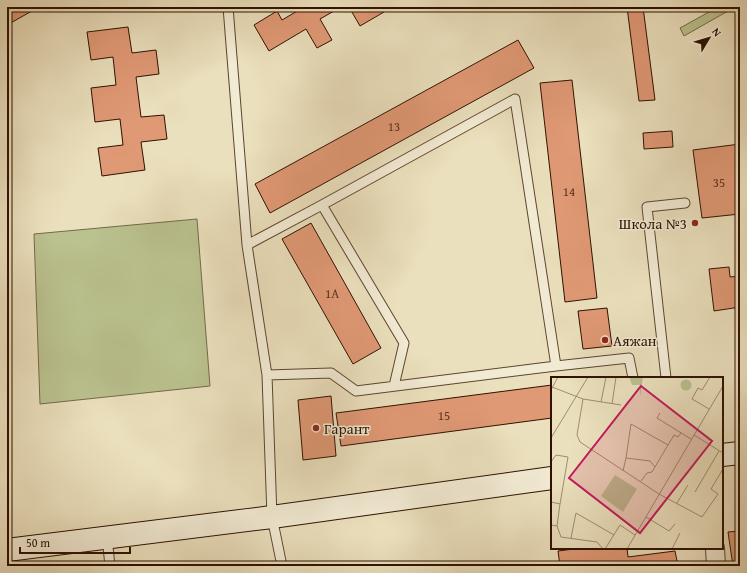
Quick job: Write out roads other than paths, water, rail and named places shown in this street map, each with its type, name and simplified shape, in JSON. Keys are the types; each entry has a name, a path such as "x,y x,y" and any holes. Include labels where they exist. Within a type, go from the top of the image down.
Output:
{"street":[{"path":"723,455 740,453"},
{"path":"7,550 272,517 551,478"},
{"path":"714,549 716,566"}],"lane":[{"path":"228,7 247,245 266,375 272,517 282,566"},
{"path":"247,245 515,99 556,366"},
{"path":"666,377 647,208 685,203"},
{"path":"322,205 404,343 394,386"},
{"path":"266,375 331,373 356,391 629,358 632,377"},
{"path":"107,537 110,566"}],"place":[{"name":"Школа №3","path":"695,223"},
{"name":"Аяжан","path":"605,340"},
{"name":"Гарант","path":"316,428"}]}
